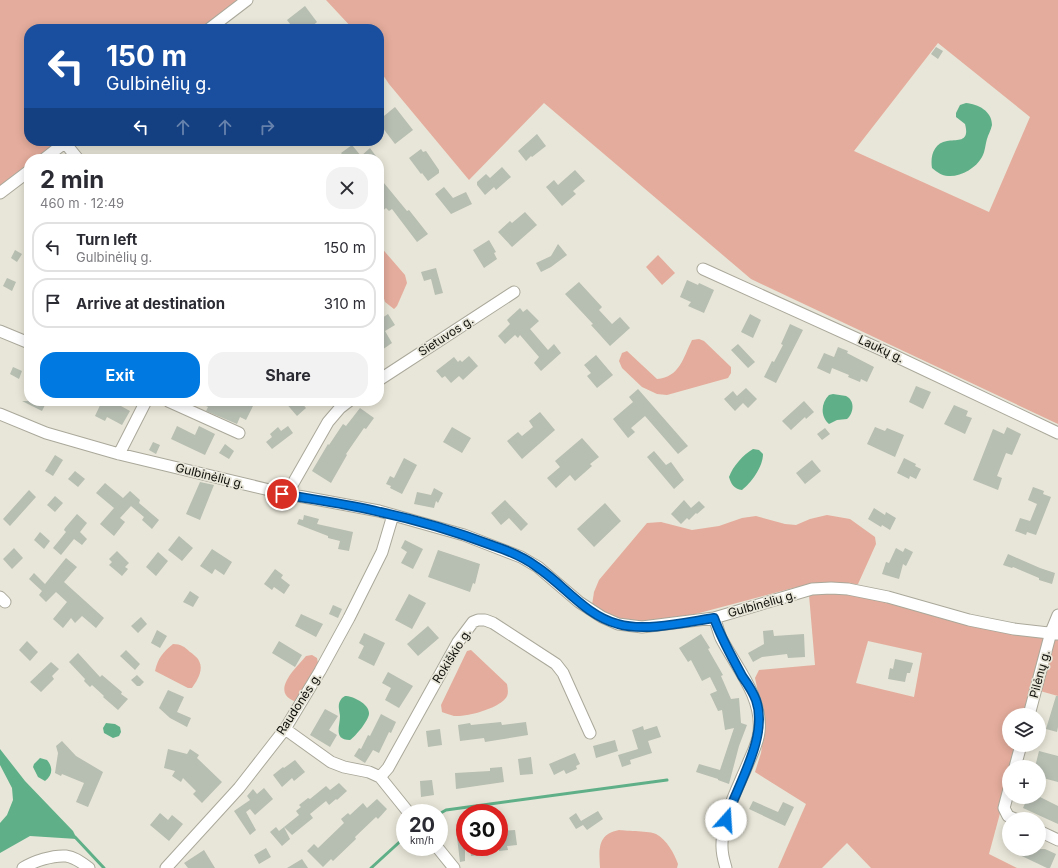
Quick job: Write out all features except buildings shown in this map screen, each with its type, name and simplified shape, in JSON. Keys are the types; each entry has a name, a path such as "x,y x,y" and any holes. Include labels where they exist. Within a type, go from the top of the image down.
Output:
{"street":[{"path":"216,24 247,0"},
{"path":"50,154 61,146"},
{"path":"0,194 24,175"},
{"name":"Laukų g.","path":"703,269 886,351 1058,433"},
{"name":"Sietuvos g.","path":"384,377 514,292"},
{"path":"0,330 24,341"},
{"path":"119,454 143,406"},
{"path":"179,406 239,433"},
{"path":"287,494 328,422 343,406"},
{"name":"Gulbinėlių g.","path":"0,414 46,433 119,454 287,494 394,515 464,535 521,557 538,567 579,602 602,617 618,624 642,627 714,618 812,589 831,588 848,589 888,597 969,620 1014,629 1054,633"},
{"name":"Raudonės g.","path":"166,868 239,788 285,729 320,671 349,618 382,552 394,515"},
{"path":"1054,633 1058,615"},
{"path":"714,618 721,636 756,700 759,717 759,732 754,750 723,831 722,847 726,868"},
{"name":"Rokiškio g.","path":"380,777 388,768 458,642 473,622 478,620 492,623 556,664 563,672 590,734"},
{"name":"Pilėnų g.","path":"1031,708 1054,633"},
{"path":"285,729 331,762 344,767 369,772 380,777 402,804"},
{"path":"1046,834 1058,840"},
{"path":"23,868 53,857 67,856 81,861 88,868"},
{"path":"444,856 454,868"}],"shaded area":[{"path":"0,0 240,0 209,24 24,24 24,146 51,146 41,154 24,154 24,167 0,186"},
{"path":"326,0 1058,0 1058,424 751,279 544,103 469,180 384,76 384,24 348,24","holes":["938,43 1030,117 989,212 854,151"]},
{"path":"966,103 984,109 990,116 992,125 984,153 976,165 968,171 953,176 944,175 932,168 932,155 939,144 947,141 962,139 966,134 965,124 956,117 956,113 960,105"},
{"path":"384,251 405,275 407,283 397,306 394,309 385,302"},
{"path":"658,255 675,273 662,285 646,267"},
{"path":"699,339 704,341 731,367 731,373 728,378 667,395 657,394 642,387 622,368 619,361 622,353 627,351 657,379 665,377 671,375 680,366 692,340"},
{"path":"833,394 846,396 849,398 852,404 852,411 847,419 837,420 829,424 824,417 823,406 826,398"},
{"path":"753,449 759,450 763,454 761,464 749,483 742,490 737,489 733,486 729,477 739,461"},
{"path":"827,515 850,519 875,537 876,544 858,584 823,583 793,588 688,616 632,623 614,619 592,605 594,592 599,580 647,523 661,522 692,530 719,526 742,518 756,516 785,524 796,525 810,519"},
{"path":"828,593 864,597 950,620 1001,631 1058,639 1058,696 1033,689 1028,708 1002,708 1002,752 1016,752 1015,760 1002,760 1003,804 989,854 1017,868 871,868 847,843 822,868 778,868 806,804 755,772 761,753 765,724 755,678 759,670 815,665 809,595","holes":["868,641 922,653 914,697 856,683"]},
{"path":"173,644 185,647 199,661 201,668 200,672 198,679 192,688 188,688 155,671 161,656"},
{"path":"471,650 507,684 507,696 501,703 473,714 454,716 442,712 441,705 467,651"},
{"path":"312,655 317,658 317,668 299,699 294,701 287,697 284,691 285,685 292,672 306,656"},
{"path":"345,696 352,697 360,701 369,710 369,714 361,728 350,740 341,738 339,735 339,704 340,700"},
{"path":"106,723 115,724 120,727 121,732 119,736 113,738 104,733 103,728"},
{"path":"0,749 25,781 73,831 77,839 30,836 0,853 0,823 7,815 13,800 12,788 0,765"},
{"path":"40,758 47,760 51,768 51,774 45,781 38,777 33,767"},
{"path":"619,830 649,832 656,834 667,843 672,851 678,864 677,868 600,868 599,855 603,839 612,832"}],"waterway":[{"path":"448,810 667,780"},
{"path":"75,837 104,868"},
{"path":"371,868 396,845"}],"route":[{"path":"282,494 379,511 464,535 494,546 521,557 538,567 579,602 602,617 618,624 642,627 714,618 721,636 756,700 759,717 759,732 754,750 726,820"}]}
